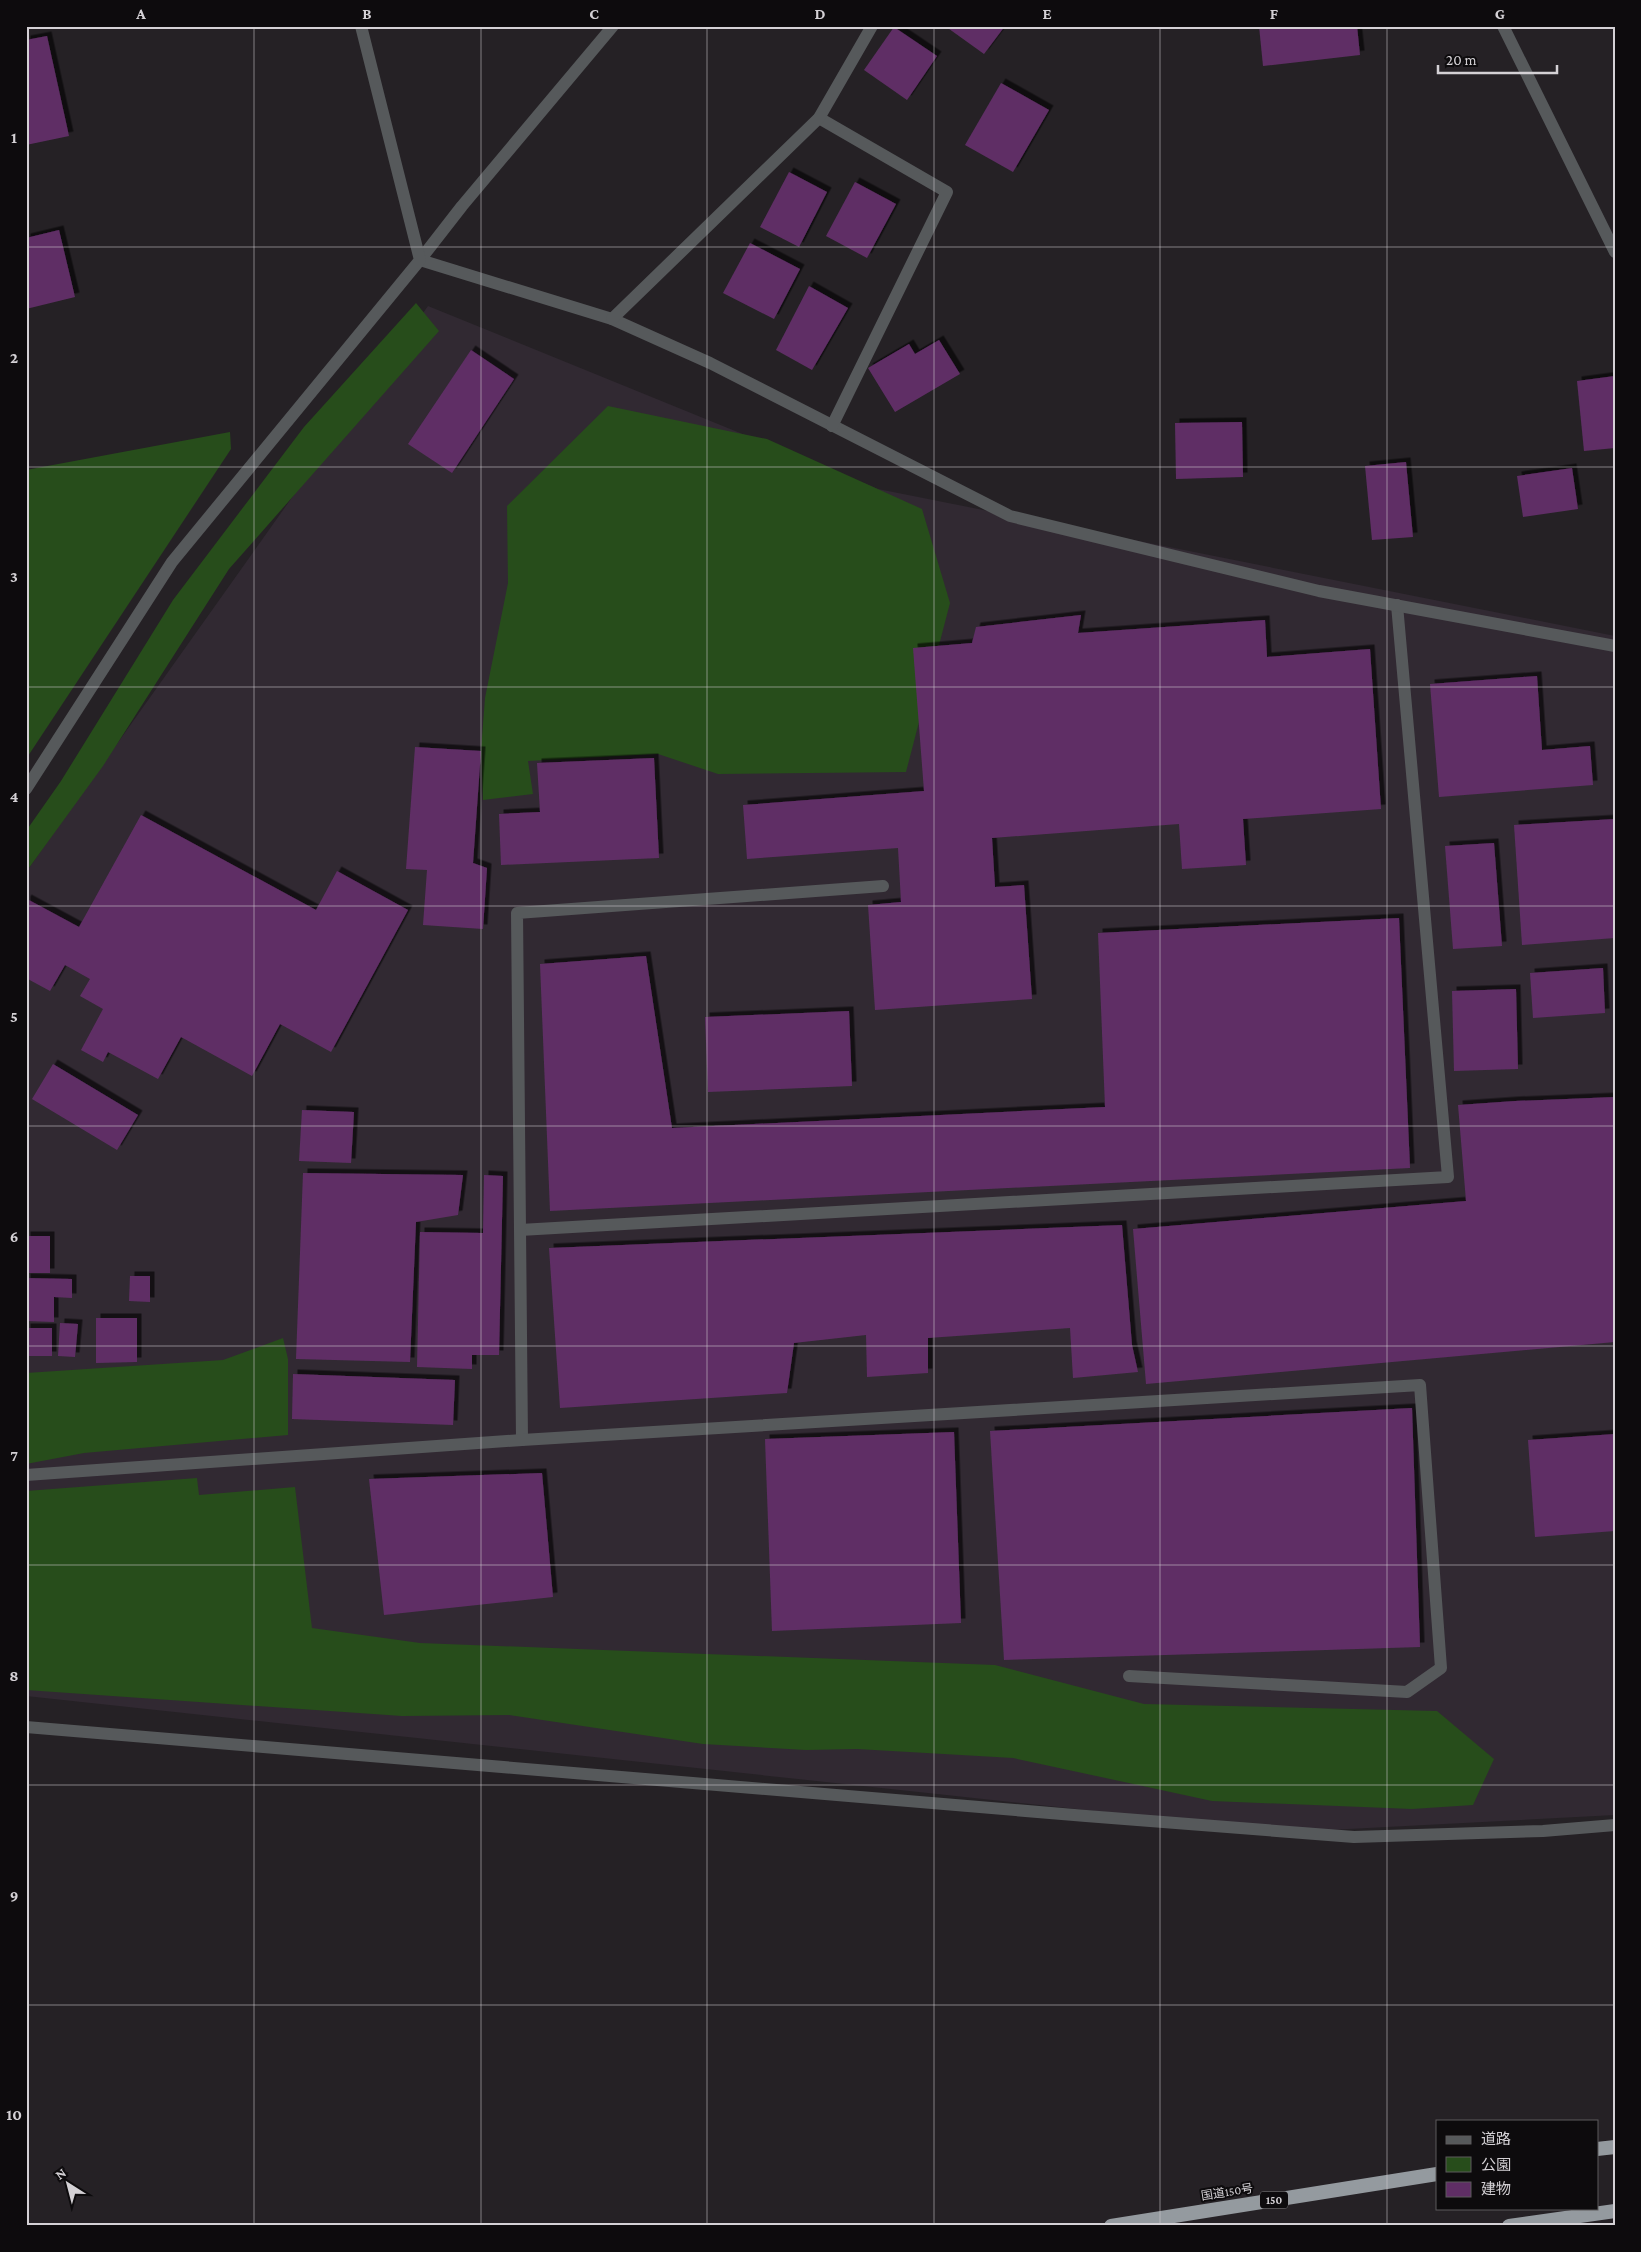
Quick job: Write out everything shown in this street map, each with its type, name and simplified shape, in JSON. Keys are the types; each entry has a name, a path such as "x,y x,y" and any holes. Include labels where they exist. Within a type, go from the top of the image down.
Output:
{"highway":[{"path":"1598,2149 1615,2147"},
{"name":"国道150号","path":"1111,2226 1436,2174"},
{"path":"1509,2226 1615,2211"}],"street":[{"path":"361,26 420,260"},
{"path":"26,789 172,562 420,260 462,206 613,26"},
{"path":"612,319 819,118 872,26"},
{"path":"1503,26 1615,252"},
{"path":"819,118 947,192 832,426"},
{"path":"420,260 612,319 710,364 1010,516 1319,591 1615,646"},
{"path":"520,1230 1448,1177 1397,605"},
{"path":"522,1440 517,913 884,886"},
{"path":"26,1475 522,1440 1420,1385 1440,1668 1407,1692 1129,1676"},
{"path":"26,1727 1354,1837 1543,1831 1615,1825"}],"shaded area":[{"path":"428,306 878,489 1615,636 1615,1815 1291,1832 26,1696 26,872"}],"green space":[{"path":"416,303 439,331 229,569 103,766 26,872 26,831 61,781 173,600 304,427"},
{"path":"608,406 767,439 922,509 950,603 906,772 718,774 658,754 528,761 533,794 483,800 481,751 485,698 508,583 507,506"},
{"path":"230,432 231,449 26,759 26,470"},
{"path":"283,1338 288,1359 288,1435 84,1453 26,1464 26,1373 223,1360"},
{"path":"197,1478 199,1495 295,1487 312,1628 420,1643 995,1665 1144,1704 1437,1711 1494,1759 1473,1805 1412,1809 1212,1801 1013,1758 857,1749 806,1750 703,1744 509,1715 402,1716 26,1690 26,1491"}],"building":[{"path":"945,26 1005,26 984,54"},
{"path":"1259,26 1357,26 1360,55 1263,66"},
{"path":"894,27 937,56 907,100 864,70"},
{"path":"47,36 69,136 26,145 26,40"},
{"path":"1001,83 1049,110 1013,172 965,145"},
{"path":"789,172 827,192 799,247 760,227"},
{"path":"855,182 896,204 867,258 826,236"},
{"path":"59,230 75,297 26,309 26,238"},
{"path":"750,243 800,269 774,319 723,293"},
{"path":"809,286 848,308 812,370 776,350"},
{"path":"939,340 960,374 895,412 868,368 909,344 915,354"},
{"path":"471,350 514,379 452,473 408,444"},
{"path":"1615,376 1615,448 1584,451 1577,381"},
{"path":"1242,422 1243,477 1176,479 1175,423"},
{"path":"1406,462 1413,537 1372,540 1365,466"},
{"path":"1572,468 1578,509 1523,517 1517,476"},
{"path":"1081,615 1078,633 1265,620 1267,657 1370,649 1381,809 1243,819 1246,865 1182,869 1179,824 992,838 995,887 1024,885 1032,999 875,1010 868,905 901,902 898,848 747,859 743,805 924,791 913,648 972,643 976,627"},
{"path":"1537,676 1542,750 1590,746 1593,785 1439,797 1430,684"},
{"path":"415,747 481,751 473,863 487,868 483,929 423,925 427,870 406,869"},
{"path":"654,758 659,858 501,865 499,814 540,812 537,763"},
{"path":"141,815 316,910 337,871 408,910 331,1052 280,1024 252,1076 181,1037 158,1079 108,1052 103,1062 81,1050 103,1009 80,996 90,979 65,965 50,991 26,978 26,901 27,899 79,927"},
{"path":"1615,819 1615,938 1522,945 1514,825"},
{"path":"1494,843 1502,946 1453,949 1445,846"},
{"path":"1399,918 1410,1168 550,1211 540,964 646,956 672,1128 1105,1107 1098,933"},
{"path":"1603,968 1605,1013 1533,1018 1530,973"},
{"path":"1516,989 1518,1069 1454,1071 1452,991"},
{"path":"849,1011 852,1086 708,1092 705,1017"},
{"path":"53,1064 138,1115 117,1150 32,1099"},
{"path":"1615,1097 1615,1342 1146,1384 1133,1229 1466,1201 1458,1105"},
{"path":"302,1110 354,1112 351,1163 299,1161"},
{"path":"303,1173 463,1175 458,1215 416,1222 410,1362 296,1359"},
{"path":"484,1175 503,1176 499,1355 472,1355 472,1369 417,1367 420,1232 483,1233"},
{"path":"1122,1225 1132,1345 1138,1372 1073,1378 1070,1328 928,1338 928,1373 867,1377 866,1335 794,1343 787,1393 560,1408 549,1248"},
{"path":"26,1236 50,1236 50,1273 26,1273"},
{"path":"130,1276 150,1276 150,1302 129,1301"},
{"path":"26,1278 72,1279 72,1298 54,1297 54,1322 26,1321"},
{"path":"96,1318 137,1318 137,1362 96,1363"},
{"path":"60,1323 78,1324 75,1357 58,1356"},
{"path":"26,1328 52,1328 52,1356 26,1356"},
{"path":"293,1374 455,1380 453,1425 292,1419"},
{"path":"1412,1408 1420,1647 1004,1660 990,1431"},
{"path":"954,1432 961,1623 772,1631 765,1439"},
{"path":"1615,1434 1615,1531 1535,1537 1528,1440"},
{"path":"542,1473 553,1597 384,1615 369,1479"}]}
